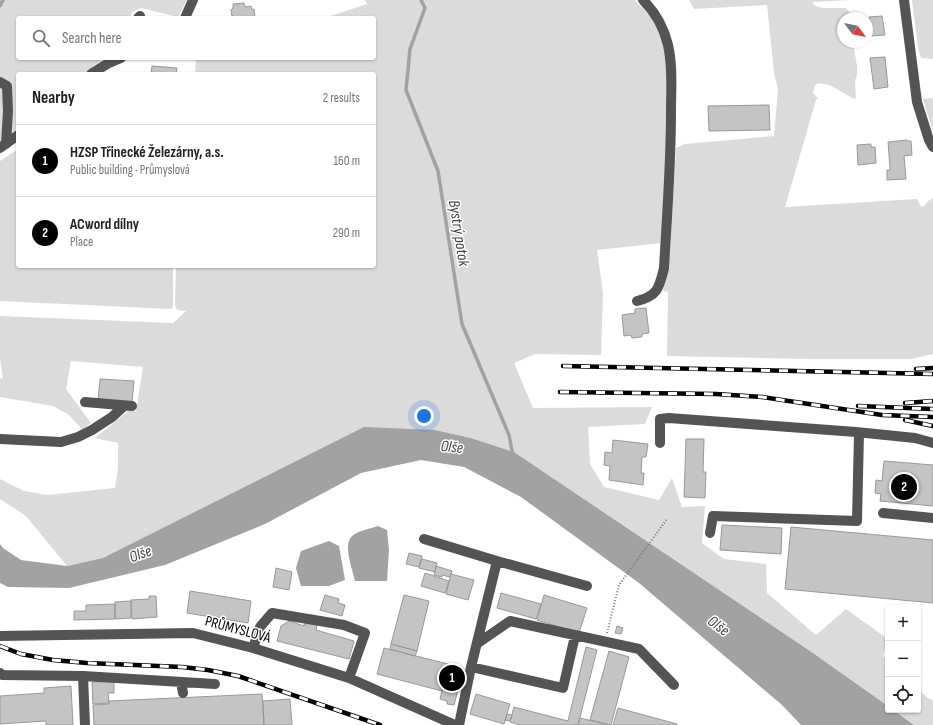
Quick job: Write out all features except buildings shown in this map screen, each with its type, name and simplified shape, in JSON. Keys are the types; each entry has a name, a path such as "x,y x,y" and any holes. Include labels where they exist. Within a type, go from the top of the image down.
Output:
{"street":[{"path":"186,16 194,0"},
{"path":"637,301 649,298 656,292 661,281 664,268 671,154 671,72 668,43 661,25 643,0"},
{"path":"904,0 917,102 928,140 933,147"},
{"path":"93,72 116,60"},
{"path":"3,146 8,111 4,84 16,84"},
{"path":"3,146 16,136"},
{"path":"0,439 62,442 78,437 92,430 128,406 85,402"},
{"path":"660,443 660,419 669,418 915,438 933,443"},
{"path":"710,533 714,516 857,521 859,433"},
{"path":"883,513 933,518"},
{"path":"424,539 587,586"},
{"path":"459,725 471,667 497,561"},
{"path":"253,648 260,627 272,613 344,625 366,633 349,678"},
{"path":"478,643 510,621 639,649 674,685"},
{"name":"PRŮMYSLOVÁ","path":"2,635 193,633 253,648 349,678 454,725"},
{"path":"471,667 563,688 575,636"},
{"path":"1,674 83,676 215,684"},
{"path":"83,676 85,725"},
{"path":"181,682 183,694"}],"path":[{"path":"608,628 619,585 667,519"}],"shaded area":[{"path":"0,0 187,0 179,16 141,8 132,12 131,16 16,16 16,60 102,60 85,72 16,72 16,130 0,142"},
{"path":"365,0 634,0 652,17 664,42 669,73 662,243 597,250 603,293 601,355 535,354 514,363 533,408 652,407 645,424 588,427 590,464 604,487 659,500 672,478 682,507 705,506 702,543 724,559 766,564 767,593 816,635 846,609 885,637 885,649 883,656 885,658 885,704 810,651 514,452 471,438 435,430 103,558 67,566 26,516 0,499 0,479 24,491 48,495 115,488 118,468 118,443 95,438 128,411 136,411 143,367 71,361 66,389 91,423 83,430 69,415 53,406 0,397 0,379 3,378 0,358 0,316 173,323 186,311 177,310 175,305 176,268 376,268 376,72 195,72 196,60 376,60 376,16 330,16 367,4"},
{"path":"689,0 851,0 813,2 813,5 822,8 846,8 849,12 837,12 837,48 854,48 857,66 855,81 856,98 854,99 829,85 815,85 813,93 818,98 816,100 785,207 917,199 921,207 933,198 933,354 911,359 806,359 667,356 668,292 663,291 670,255 676,148 685,144 774,136 778,89 774,73 767,5 694,9"},
{"path":"912,0 933,0 933,59 921,58 918,48"},
{"path":"933,98 933,131 923,99"},
{"path":"16,150 16,268 173,268 173,307 171,309 0,301 0,161"},
{"path":"921,692 929,699 933,700 933,725 914,725 897,713 921,713"}],"water":[{"name":"Olše","path":"364,427 435,430 471,438 514,452 810,651 885,704 885,713 897,713 914,725 801,725 782,705 639,583 521,497 464,467 421,460 361,473 265,524 165,565 69,588 8,587 0,583 0,544 3,548 21,560 67,566 103,558"},
{"path":"378,526 387,530 389,550 387,581 355,581 348,553 348,543 355,534"},
{"path":"329,541 339,546 345,580 329,586 301,586 296,568 301,551"}],"waterway":[{"path":"0,6 3,0"},
{"name":"Bystrý potok","path":"421,0 425,8 410,49 406,90 438,171 462,324 509,435 513,456"}],"railway":[{"path":"563,366 933,374"},
{"path":"916,369 933,368"},
{"path":"560,392 716,394 762,397 882,415 933,417"},
{"path":"905,403 933,401"},
{"path":"858,406 933,409"},
{"path":"905,420 933,426"},
{"path":"0,646 21,654 53,660 182,667 238,676 380,725"}],"place":[{"name":"ACword dílny","path":"904,487"},
{"name":"HZSP Třinecké Železárny, a.s.","path":"452,678"}]}
